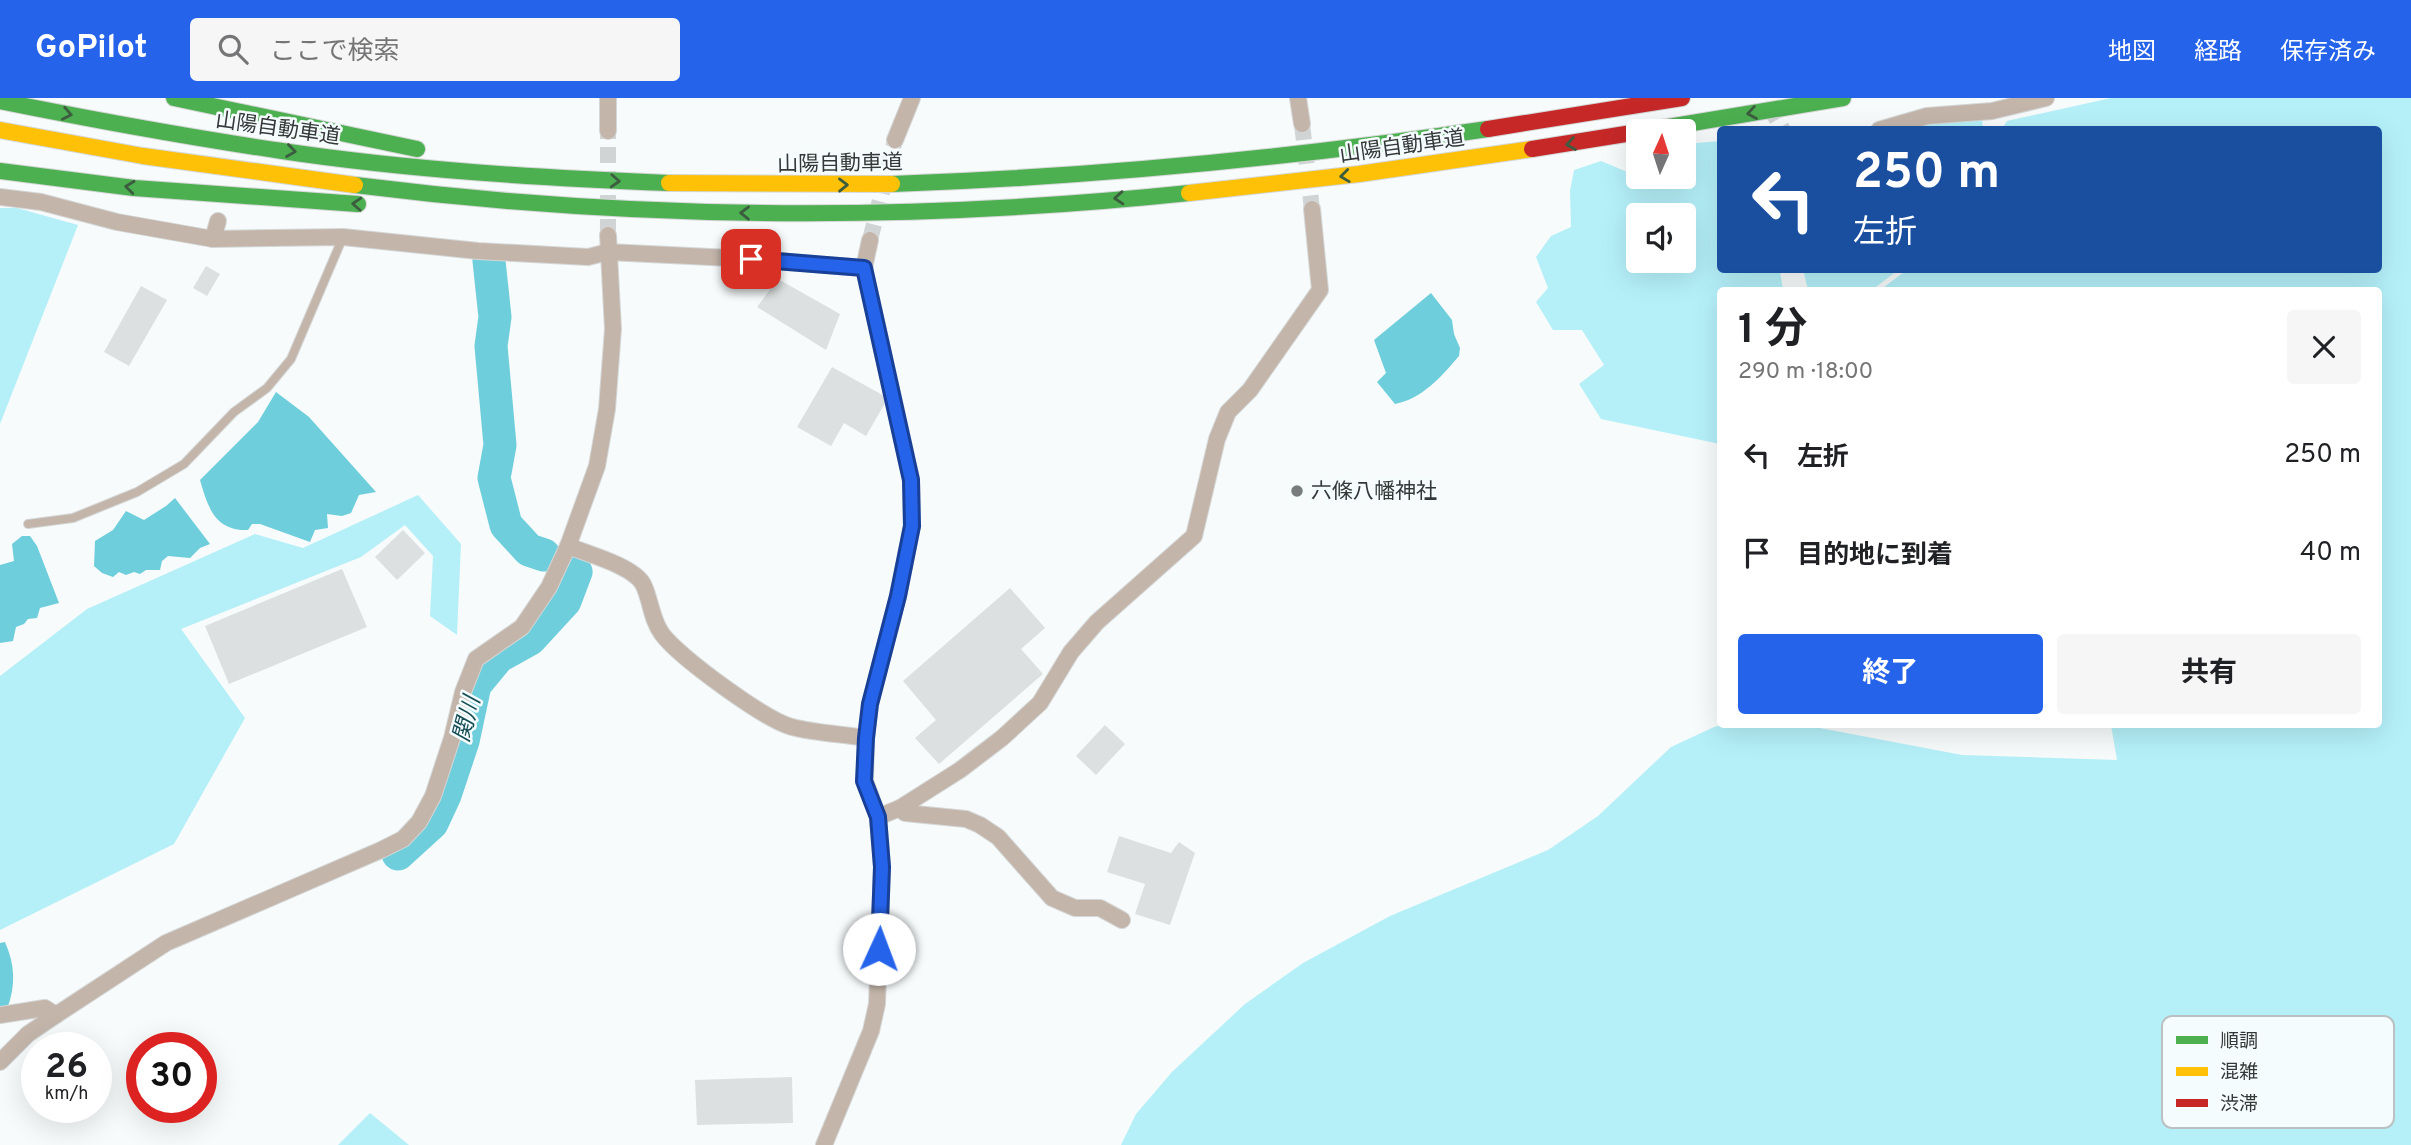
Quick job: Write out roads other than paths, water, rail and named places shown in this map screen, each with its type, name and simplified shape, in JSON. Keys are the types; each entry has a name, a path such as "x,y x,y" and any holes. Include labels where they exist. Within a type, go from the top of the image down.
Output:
{"highway":[{"path":"174,98 570,178"},
{"name":"山陽自動車道","path":"0,101 128,126 331,157 570,178 774,186 891,184 1151,170 1345,149 1682,98"},
{"path":"1696,122 1843,98"},
{"name":"山陽自動車道","path":"0,130 233,170 449,196 670,211 887,213 1000,208 1155,196 1346,176 1626,134"},
{"path":"0,171 199,195 371,205"},
{"path":"411,207 670,211"}],"street":[{"path":"608,98 608,131"},
{"path":"895,140 912,98"},
{"path":"1298,98 1302,124"},
{"path":"1893,126 1927,116 2046,98"},
{"path":"0,197 41,202 117,222 213,239 343,237 478,251 575,257 608,252 864,268"},
{"path":"878,817 900,808 960,770 1002,738 1040,703 1071,652 1097,622 1194,536 1217,439 1228,412 1250,390 1320,290 1312,209"},
{"path":"213,239 218,221"},
{"path":"0,1062 29,1034 56,1014 166,943 403,839 419,822 433,796 452,738 463,692 477,659 522,627 549,587 568,546 597,466 607,410 613,328 608,235"},
{"path":"824,1145 871,1031 877,1004 882,867 878,817 864,781 866,738 870,704 898,596 912,526 911,480 864,268 870,240"},
{"path":"568,546 635,573 643,585 661,633 680,652 756,710 790,726 866,738"},
{"path":"900,808 905,813 966,819 980,825 998,837 1052,898 1076,908 1100,908 1122,920"},
{"path":"0,1015 45,1009 56,1014"}],"lane":[{"path":"28,524 73,518 136,492 184,464 234,412 267,388 291,359 343,237"}],"waterway":[{"name":"関川","path":"489,261 495,317 491,346 500,445 494,478 506,525 529,550 544,555"},
{"name":"関川","path":"398,854 432,823 445,795 463,741 475,685 498,657 530,639 565,601 576,572 571,566"}],"tunnel":[{"path":"1769,106 1781,126"},
{"path":"1302,124 1312,209"},
{"path":"608,131 608,235"},
{"path":"870,240 895,140"}],"place":[{"name":"六條八幡神社","path":"1297,491"}]}
